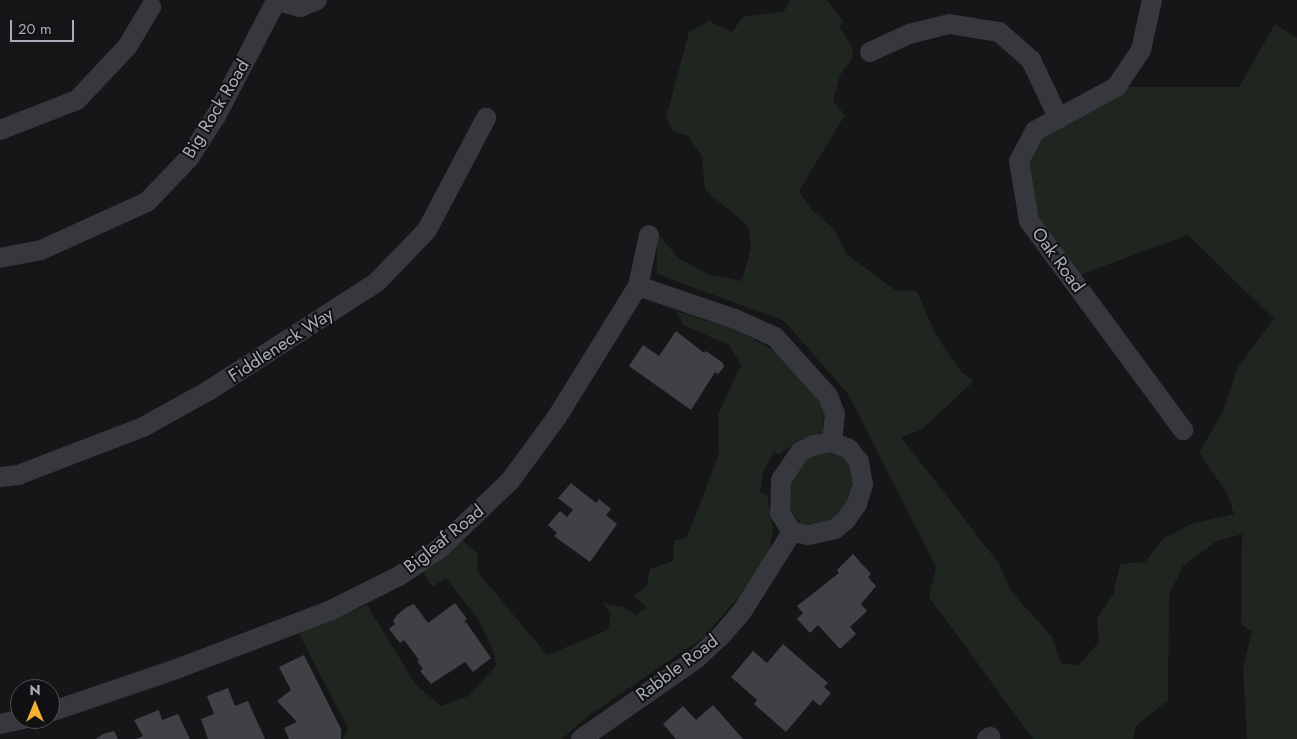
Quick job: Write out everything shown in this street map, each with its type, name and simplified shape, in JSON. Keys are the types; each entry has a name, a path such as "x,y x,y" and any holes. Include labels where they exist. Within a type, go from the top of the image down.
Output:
{"street":[{"name":"Big Rock Road","path":"0,258 41,250 146,202 189,158 205,133 276,0 300,7 317,0"},
{"name":"Oak Road","path":"1152,0 1141,50 1116,86 1036,131 1020,161 1029,221 1183,430"},
{"path":"0,130 77,100 127,47 151,7"},
{"path":"870,52 909,34 949,24 999,32 1031,60 1059,119"},
{"name":"Fiddleneck Way","path":"0,477 18,475 144,427 276,350 377,282 427,230 486,118"},
{"name":"Bigleaf Road","path":"60,709 152,678 328,611 370,592 424,560 467,524 522,465 557,416 638,286 649,235"},
{"path":"638,286 735,319 775,337 828,396 835,414 832,442"},
{"path":"832,442 849,449 859,462 863,484 857,504 846,520 835,529 808,535 792,532 783,520 779,506 783,474 794,458 807,448 832,442"},
{"name":"Rabble Road","path":"581,739 696,658 720,637 741,614 792,532"}],"shaded area":[{"path":"791,0 827,0 843,21 839,27 852,46 853,57 840,75 833,101 845,115 799,191 812,210 835,230 846,254 895,290 917,291 936,335 961,372 974,381 921,430 901,437 1000,565 1010,590 1052,637 1061,663 1079,665 1099,642 1097,618 1113,595 1120,564 1145,562 1163,539 1191,524 1234,514 1227,493 1199,453 1223,411 1238,367 1274,319 1188,235 1071,278 1029,221 1019,161 1035,131 1116,87 1239,87 1275,24 1297,38 1297,739 1247,739 1243,667 1252,632 1241,624 1242,534 1217,541 1183,566 1169,595 1168,700 1136,726 1133,739 1033,739 929,597 936,567 848,394 784,321 657,274 657,232 678,258 710,275 742,281 751,247 748,226 705,190 702,156 688,136 674,132 666,118 689,32 709,21 732,32 743,17 784,11"},
{"path":"676,311 736,330 779,353 808,384 824,409 823,432 794,443 780,454 774,452 763,472 760,493 767,495 773,530 769,551 740,595 704,637 588,716 562,739 343,739 348,728 298,632 367,605 416,685 441,706 468,696 496,666 493,650 478,619 446,578 432,587 422,571 462,540 478,554 477,571 547,655 608,630 611,614 603,603 624,607 636,615 647,607 633,596 647,586 650,569 673,561 674,541 687,537 719,454 718,415 741,365 729,345 683,325"},
{"path":"822,450 841,453 852,471 851,495 841,513 827,521 802,525 788,508 787,486 801,462"}],"building":[{"path":"676,331 704,353 706,351 723,363 724,367 718,374 715,372 691,410 629,366 643,345 659,356"},
{"path":"571,483 596,503 599,499 611,509 606,515 617,524 590,562 554,536 557,533 548,525 560,511 567,517 573,510 558,498"},
{"path":"853,554 871,574 868,577 876,586 861,604 867,611 850,627 856,634 840,649 818,625 810,633 797,619 803,613 797,606 839,573 837,570"},
{"path":"455,603 467,619 462,625 466,622 491,658 473,672 465,662 431,684 420,671 423,669 417,661 419,660 404,640 400,643 389,629 395,624 393,621 397,615 414,604 428,623"},
{"path":"783,644 828,683 824,687 831,693 820,706 813,700 786,732 754,704 757,700 731,677 753,651 767,663"},
{"path":"304,655 341,729 341,739 289,739 284,728 297,722 277,701 291,690 279,667"},
{"path":"228,688 235,706 248,701 265,739 208,739 201,719 214,714 207,696"},
{"path":"713,705 743,739 676,739 663,724 683,706 696,720"},
{"path":"159,710 162,720 178,714 190,739 136,739 143,736 134,720"},
{"path":"114,731 118,739 96,739 103,734"}]}
